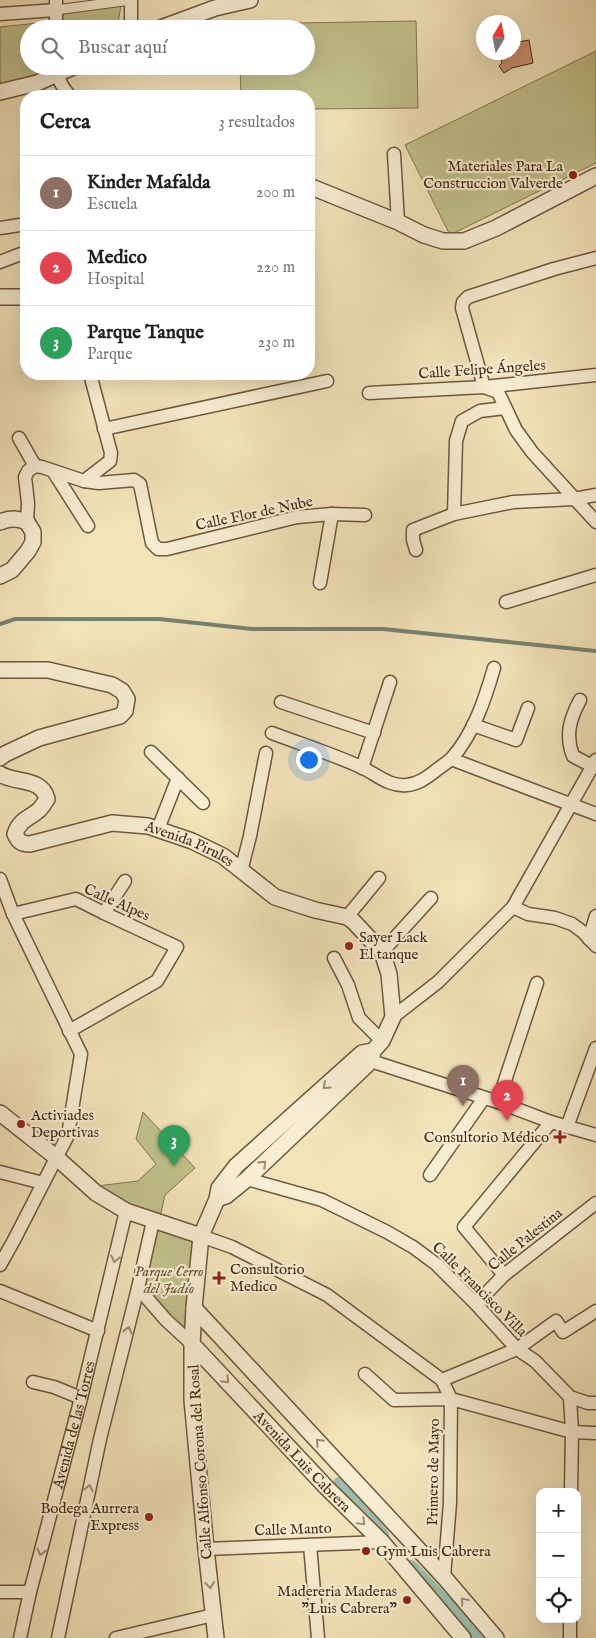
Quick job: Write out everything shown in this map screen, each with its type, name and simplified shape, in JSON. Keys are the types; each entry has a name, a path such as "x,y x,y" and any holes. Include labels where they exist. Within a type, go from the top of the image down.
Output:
{"street":[{"path":"0,14 32,6 131,0 131,20"},
{"path":"179,20 215,4 250,0"},
{"path":"56,5 56,20"},
{"path":"0,92 37,84 51,75"},
{"path":"58,75 65,90"},
{"path":"394,154 398,222"},
{"path":"315,188 398,222 424,235 442,241 464,241 496,228 596,176"},
{"path":"0,228 20,225"},
{"path":"0,262 20,254"},
{"path":"596,258 468,297 463,302 462,308 484,387 498,392 516,430 532,452 596,522"},
{"path":"0,297 20,297"},
{"name":"Calle Felipe Ángeles","path":"369,393 484,387 596,375"},
{"path":"0,576 12,570 33,542 33,532 27,522 28,503 25,476 28,471 35,466 42,466 84,481 110,462 111,453 92,380"},
{"path":"104,428 327,381"},
{"path":"454,514 456,441 462,421 480,411 506,408"},
{"path":"19,438 35,466"},
{"path":"53,471 88,526"},
{"name":"Calle Flor de Nube","path":"84,481 99,483 134,480 140,484 152,544 158,549 166,549 297,517 332,514 366,515"},
{"path":"416,550 413,530 454,514 513,502 574,499 596,495"},
{"path":"320,583 332,514"},
{"path":"0,522 18,518 27,522"},
{"path":"506,602 596,575"},
{"path":"272,733 362,768 390,783 406,785 422,781 451,759 462,745 487,692 494,668"},
{"path":"0,670 48,670 112,684 122,691 127,699 125,711 120,716 39,738 0,758"},
{"path":"362,768 390,682"},
{"path":"393,1017 438,982 512,907 594,763 573,756 569,745 568,733 573,714 580,700"},
{"path":"281,702 374,734"},
{"path":"473,725 516,740 528,708"},
{"path":"151,752 202,803"},
{"path":"241,871 250,836 266,753"},
{"path":"451,759 596,814"},
{"name":"Avenida Pirules","path":"0,774 8,778 38,785 45,792 47,799 40,810 25,819 18,826 15,834 17,840 22,844 30,844 112,823 141,825 192,841 223,856 275,897 315,910 349,915 382,952 390,974 393,1017"},
{"path":"158,829 178,778"},
{"path":"0,878 13,914 81,1054 68,1135 0,1265"},
{"path":"349,915 380,878"},
{"path":"104,913 125,880"},
{"path":"382,952 431,898"},
{"name":"Calle Alpes","path":"13,914 76,899 177,946 157,981 69,1031"},
{"path":"512,907 528,914 555,918 572,924 593,943"},
{"path":"593,943 596,916"},
{"path":"334,958 348,985 358,1018 372,1052 484,1098 551,1122 596,1135"},
{"path":"498,1102 537,983"},
{"name":"Calle Alfonso Corona del Rosal","path":"217,1200 226,1196 247,1179 372,1052 393,1017"},
{"path":"567,1127 596,1048"},
{"name":"Calle Alfonso Corona del Rosal","path":"216,1638 192,1400 192,1344 201,1236 217,1200 219,1188 236,1166 372,1052"},
{"path":"430,1175 484,1098"},
{"path":"0,1113 57,1158 96,1193 126,1211 232,1247 327,1295 442,1380 451,1399"},
{"path":"504,1275 464,1226 551,1122"},
{"path":"0,1172 43,1183"},
{"name":"Calle Francisco Villa","path":"247,1179 322,1200 413,1247 436,1264 517,1349 535,1361 570,1397"},
{"name":"Calle Palestina","path":"476,1304 504,1275 596,1203"},
{"name":"Avenida de las Torres","path":"20,1638 30,1592 98,1331 126,1211"},
{"name":"Avenida de las Torres","path":"58,1638 100,1439 154,1222"},
{"name":"Avenida Luis Cabrera","path":"138,1288 166,1320 192,1344 326,1486 382,1542 463,1638"},
{"path":"0,1291 98,1331"},
{"name":"Avenida Luis Cabrera","path":"194,1308 444,1577 496,1638"},
{"path":"442,1380 517,1349 556,1321 563,1332 596,1311"},
{"path":"366,1374 394,1400 451,1399 572,1432 596,1433"},
{"path":"33,1382 81,1398"},
{"path":"572,1488 570,1397 588,1403 596,1403"},
{"name":"Primero de Mayo","path":"444,1577 450,1503 451,1399"},
{"path":"326,1486 342,1467"},
{"name":"Calle Manto","path":"206,1549 382,1542"},
{"path":"310,1546 318,1638"},
{"path":"0,1592 30,1592"},
{"path":"116,1638 213,1615"},
{"path":"570,1623 570,1638"}],"green space":[{"path":"121,5 118,20 62,20 62,12"},
{"path":"416,21 418,108 315,109 315,90 241,90 240,75 315,75 315,23"},
{"path":"20,25 20,75 37,75 7,86 0,86 0,27"},
{"path":"596,51 596,163 450,235 405,145"},
{"path":"143,1112 195,1168 165,1195 160,1217 130,1208 97,1186 138,1181 156,1164 136,1139"},
{"name":"Parque Cerro del Judío","path":"157,1226 197,1239 188,1335 143,1286"}],"building":[{"path":"529,40 533,63 512,68 504,73 499,66 502,63 501,60 521,60 521,42"}],"waterway":[{"path":"0,624 15,619 159,619 252,629 383,629 596,651"},
{"path":"339,1483 383,1534"},
{"path":"411,1566 481,1638"}],"place":[{"name":"Materiales Para La Construccion Valverde","path":"573,175"},
{"name":"Sayer Lack El tanque","path":"349,946"},
{"name":"Kinder Mafalda","path":"463,1106"},
{"name":"Medico","path":"507,1121"},
{"name":"Activiades Deportivas","path":"21,1124"},
{"name":"Consultorio Médico","path":"560,1137"},
{"name":"Parque Tanque","path":"174,1166"},
{"name":"Consultorio Medico","path":"219,1278"},
{"name":"Bodega Aurrera Express","path":"149,1517"},
{"name":"Gym Luis Cabrera","path":"366,1551"},
{"name":"Madereria Maderas \"Luis Cabrera\"","path":"407,1600"}]}
